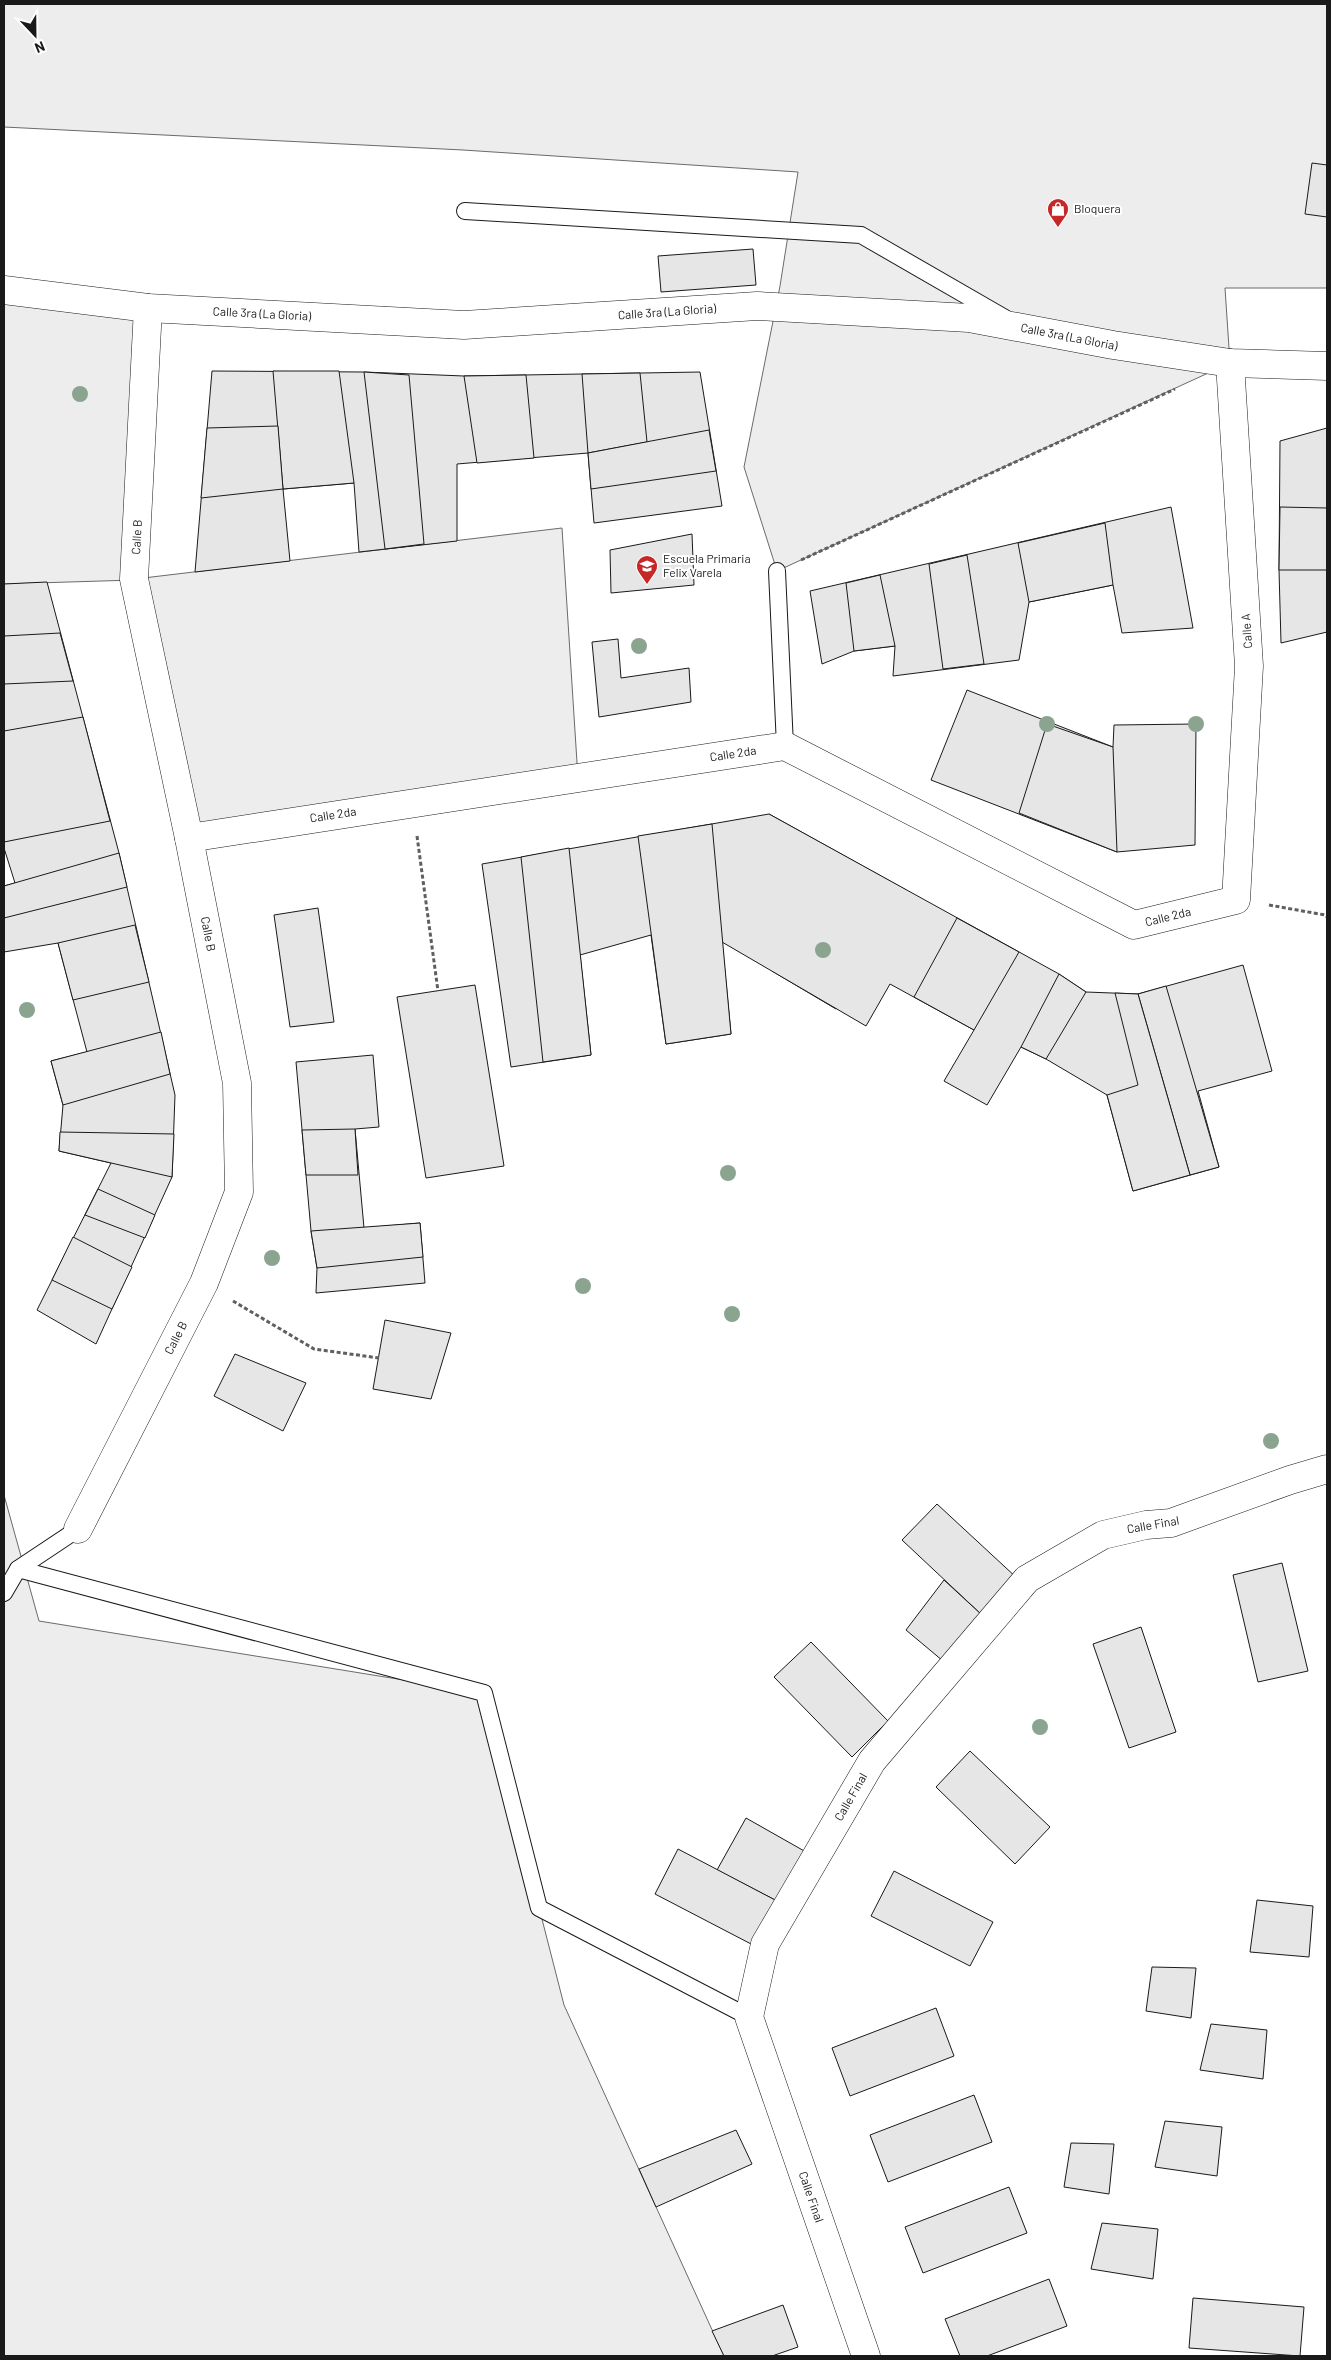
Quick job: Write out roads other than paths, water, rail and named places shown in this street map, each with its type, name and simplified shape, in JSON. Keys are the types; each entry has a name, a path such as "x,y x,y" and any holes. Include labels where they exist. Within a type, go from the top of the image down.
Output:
{"street":[{"name":"Calle 3ra (La Gloria)","path":"4,290 148,308 464,325 757,306 969,318 1113,345 1230,363 1327,366"},
{"name":"Calle B","path":"78,1529 204,1283 239,1192 236,1083 189,838 134,579 148,308"},
{"name":"Calle A","path":"1230,363 1249,666 1236,900"},
{"name":"Calle 2da","path":"189,838 785,746 1134,925 1236,900"},
{"name":"Calle Final","path":"866,2356 749,2018 765,1944 872,1761 1027,1579 1103,1535 1146,1525 1172,1523 1290,1480 1327,1469"}],"lane":[{"path":"465,211 861,235 1022,328"},
{"path":"777,571 785,746"},
{"path":"4,1593 18,1569 78,1529"},
{"path":"18,1569 484,1693 539,1908 749,2018"}],"place":[{"name":"Bloquera","path":"1058,228"},
{"name":"Escuela Primaria Felix Varela","path":"647,585"}]}
